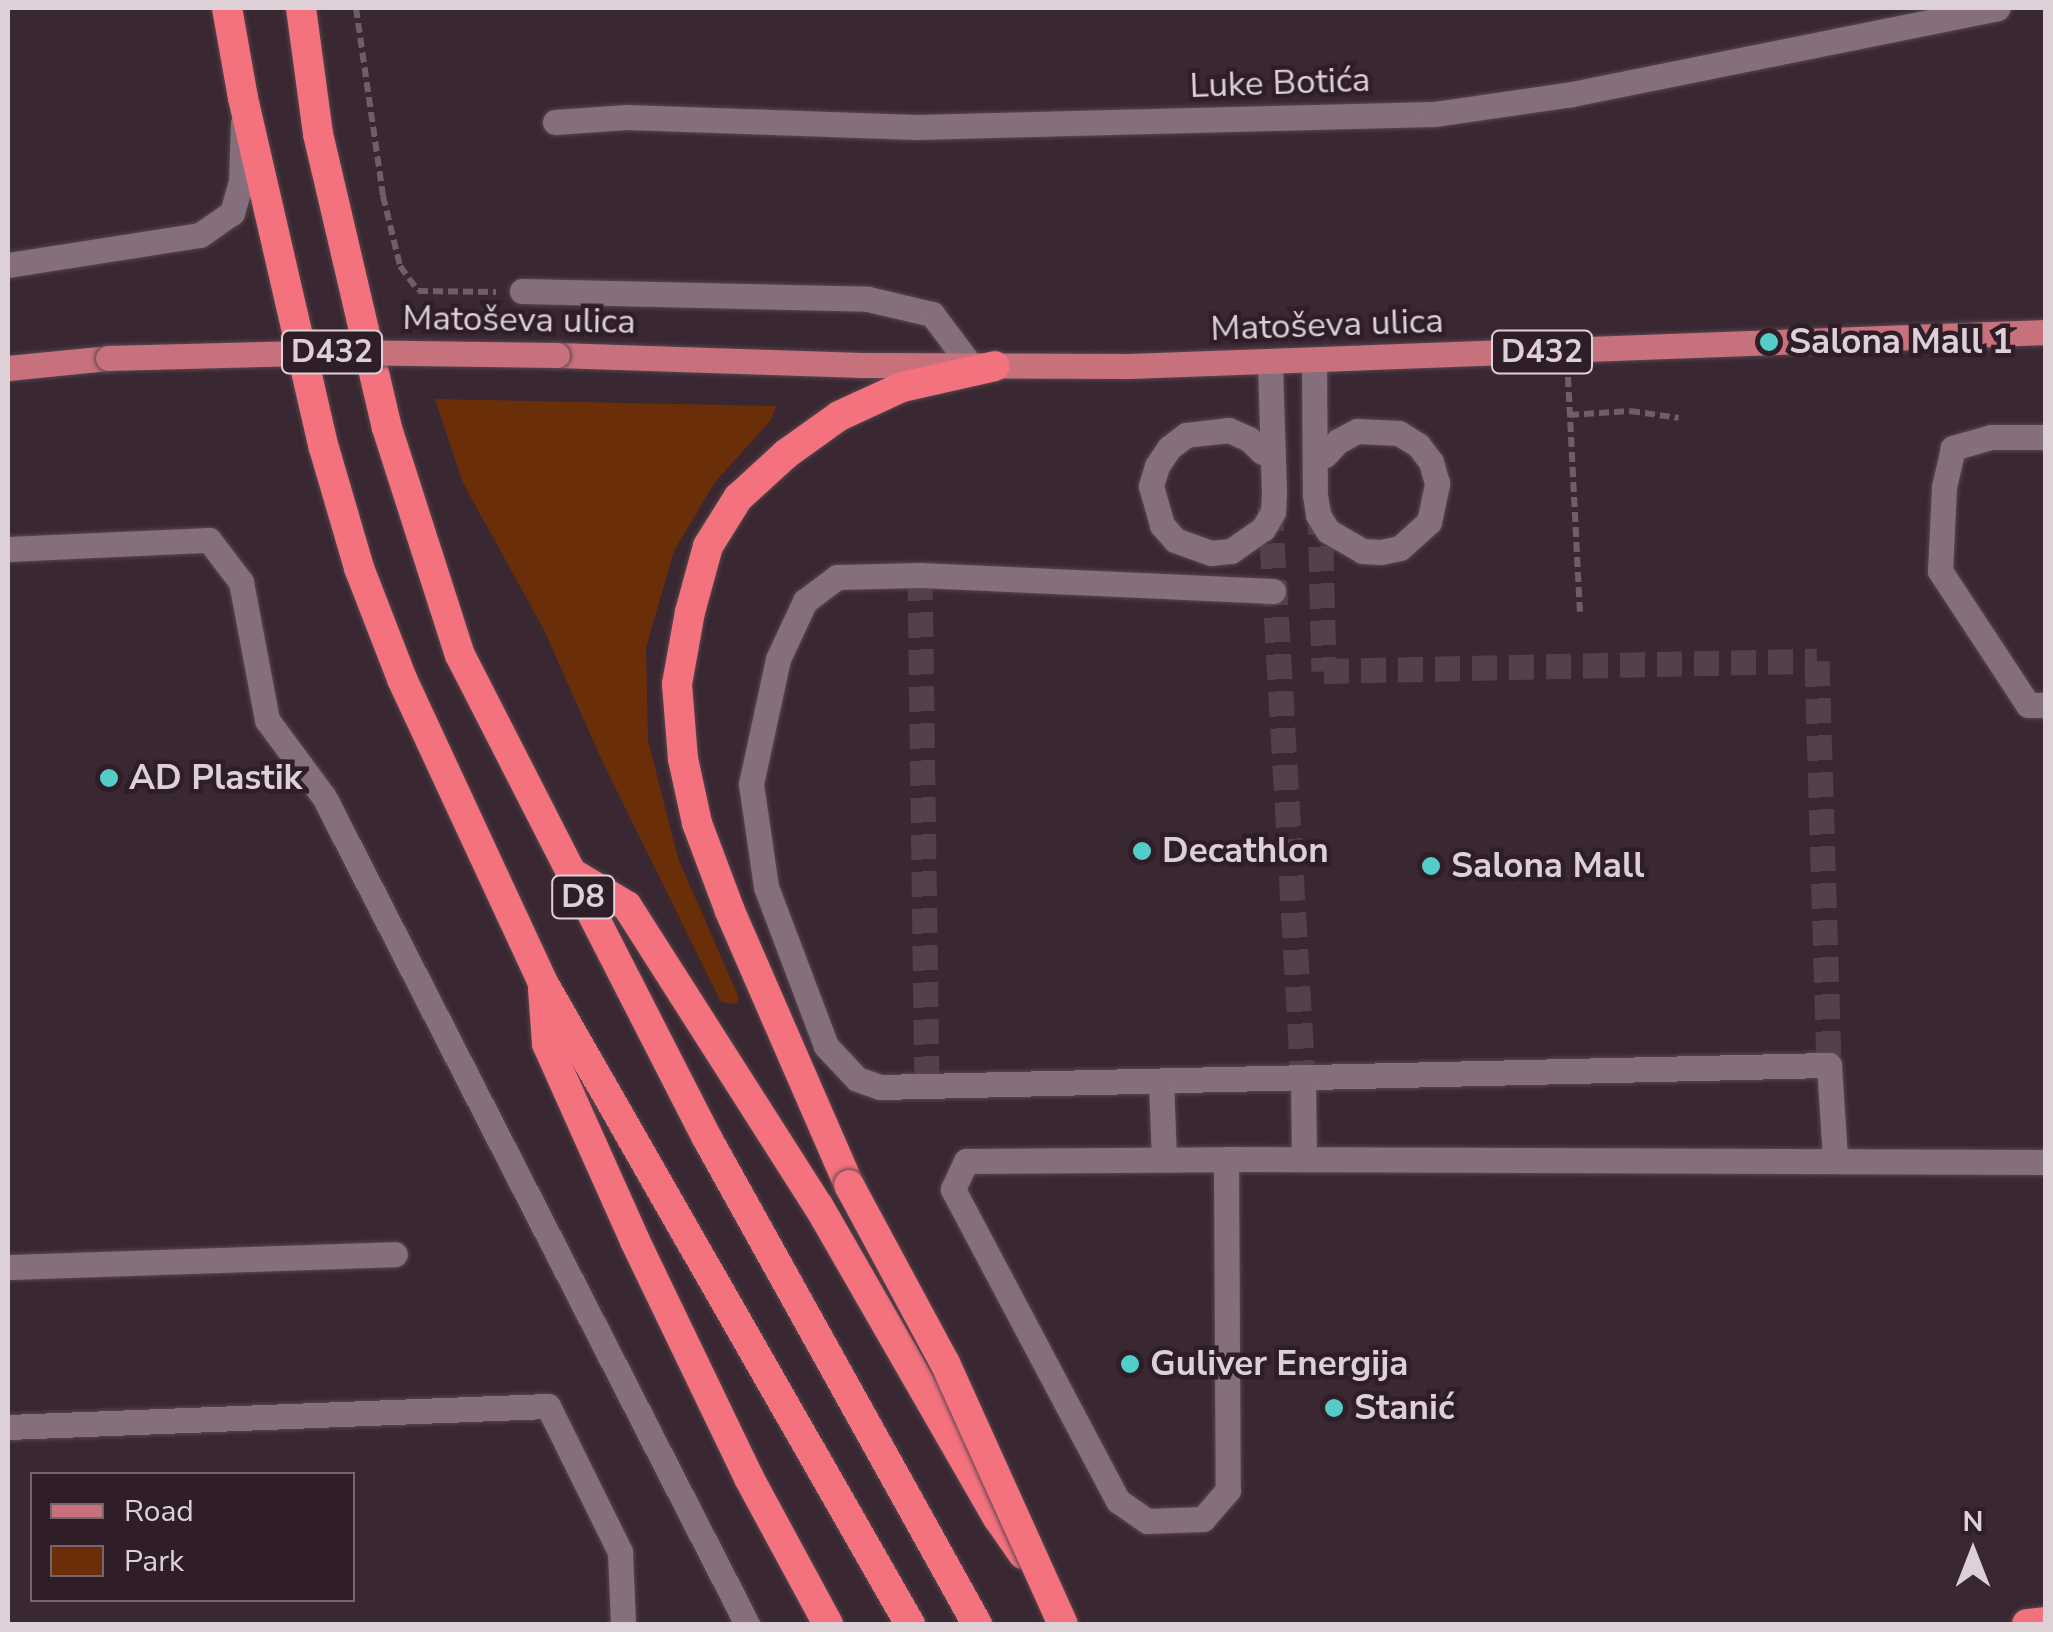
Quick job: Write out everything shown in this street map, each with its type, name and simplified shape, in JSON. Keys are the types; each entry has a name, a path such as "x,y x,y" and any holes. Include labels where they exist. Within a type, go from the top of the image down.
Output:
{"highway":[{"name":"D8","path":"227,8 243,98 324,448 359,568 402,679 542,982 910,1624"},
{"name":"D8","path":"301,8 318,134 387,428 460,655 707,1138 973,1618"},
{"path":"983,366 902,387 839,416 786,454 738,498 708,546 690,612 677,684 683,760 697,822 730,911 849,1185 945,1363 1063,1624"},
{"path":"570,872 627,906 837,1237 998,1518 1063,1611 1082,1624"},
{"path":"542,982 548,1044 619,1206 749,1478 828,1624"},
{"path":"2027,1624 2046,1622"}],"main road":[{"name":"Matoševa ulica","path":"8,368 108,358 340,352 983,366 1270,362 2046,332"}],"street":[{"name":"Luke Botića","path":"555,122 627,117 916,127 1434,114 1572,94 1998,8"},
{"path":"8,265 200,235 232,213 241,181 243,98"},
{"name":"Matoševa ulica","path":"522,291 868,299 932,314 983,366"},
{"path":"1314,361 1315,495 1318,515 1328,531 1362,551 1381,552 1400,548 1429,522 1437,482 1431,462 1418,445 1399,433 1357,431 1325,455"},
{"path":"1262,452 1249,439 1229,430 1207,429 1186,435 1163,457 1151,486 1162,526 1175,540 1212,552 1231,551 1263,528 1272,512 1274,492 1270,362"},
{"path":"2046,436 1991,436 1954,448 1944,487 1940,572 2028,704 2046,704"},
{"path":"8,549 209,540 241,582 267,720 324,797 747,1624"},
{"path":"1274,591 906,575 838,577 805,600 778,659 751,784 766,888 826,1046 857,1079 880,1087 1829,1065 1835,1159"},
{"path":"1303,1078 1304,1159"},
{"path":"1162,1081 1164,1158"},
{"path":"1226,1159 1228,1490 1203,1519 1147,1521 1118,1501 953,1189 966,1160 1164,1158 1835,1159 2046,1162"},
{"path":"8,1267 395,1254"},
{"path":"8,1427 548,1406 620,1552 624,1624"}],"path":[{"path":"356,8 383,196 400,266 418,291 522,291"},
{"path":"1580,612 1569,415 1630,411 1679,418"}],"green space":[{"path":"435,399 776,406 771,420 715,482 674,551 646,648 648,740 678,858 739,998 736,1004 721,1002 603,763 544,630 463,483"}],"tunnel":[{"path":"1270,506 1303,1078"},
{"path":"1320,509 1324,671 1817,661 1829,1065"},
{"path":"920,575 927,1086"}],"place":[{"name":"Salona Mall 1","path":"1769,342"},
{"name":"AD Plastik","path":"109,778"},
{"name":"Decathlon","path":"1142,851"},
{"name":"Salona Mall","path":"1431,866"},
{"name":"Guliver Energija","path":"1130,1364"},
{"name":"Stanić","path":"1334,1408"}]}
